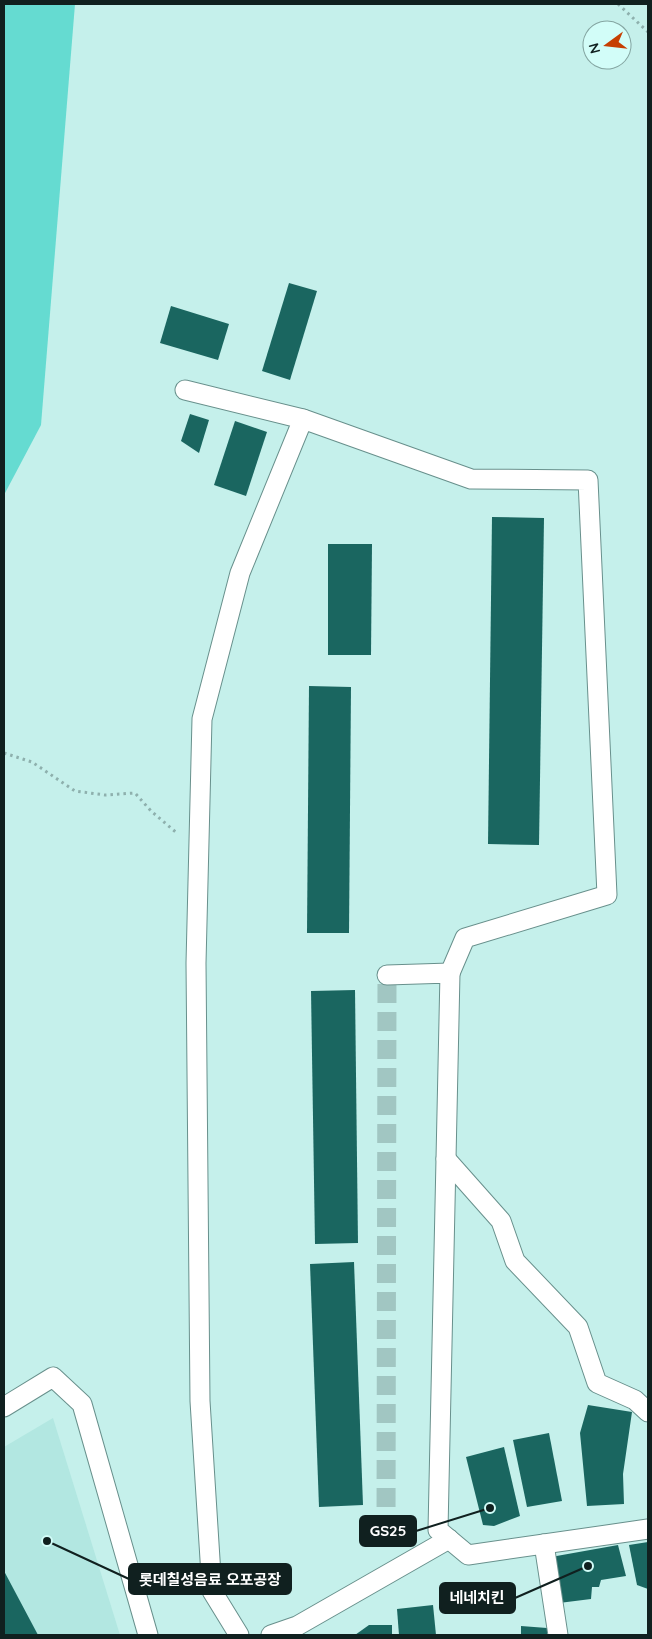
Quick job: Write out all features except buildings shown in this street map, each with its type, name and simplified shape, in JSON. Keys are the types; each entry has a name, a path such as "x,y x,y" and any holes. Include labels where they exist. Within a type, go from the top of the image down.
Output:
{"street":[{"path":"185,390 302,419 471,479 588,480 607,895 465,938 450,973 438,1530 468,1555 648,1529"},
{"path":"239,1635 212,1591 200,1401 196,963 202,719 240,573 302,419"},
{"path":"387,975 450,973"},
{"path":"446,1159 501,1221 514,1261 578,1327 597,1383 635,1400 648,1412"},
{"path":"4,1407 53,1377 82,1404 148,1635"},
{"path":"271,1635 297,1626 449,1539"},
{"path":"544,1544 558,1635"}],"path":[{"path":"618,4 648,32"},
{"path":"4,753 32,762 75,791 105,795 135,793 151,811 183,838"}],"shaded area":[{"path":"4,4 75,4 41,425 4,495"},
{"path":"53,1418 120,1635 4,1635 4,1447"}],"tunnel":[{"path":"386,1535 387,975"}],"place":[{"name":"GS25","path":"490,1508"},
{"name":"롯데칠성음료 오포공장","path":"47,1541"},
{"name":"네네치킨","path":"588,1566"}]}
